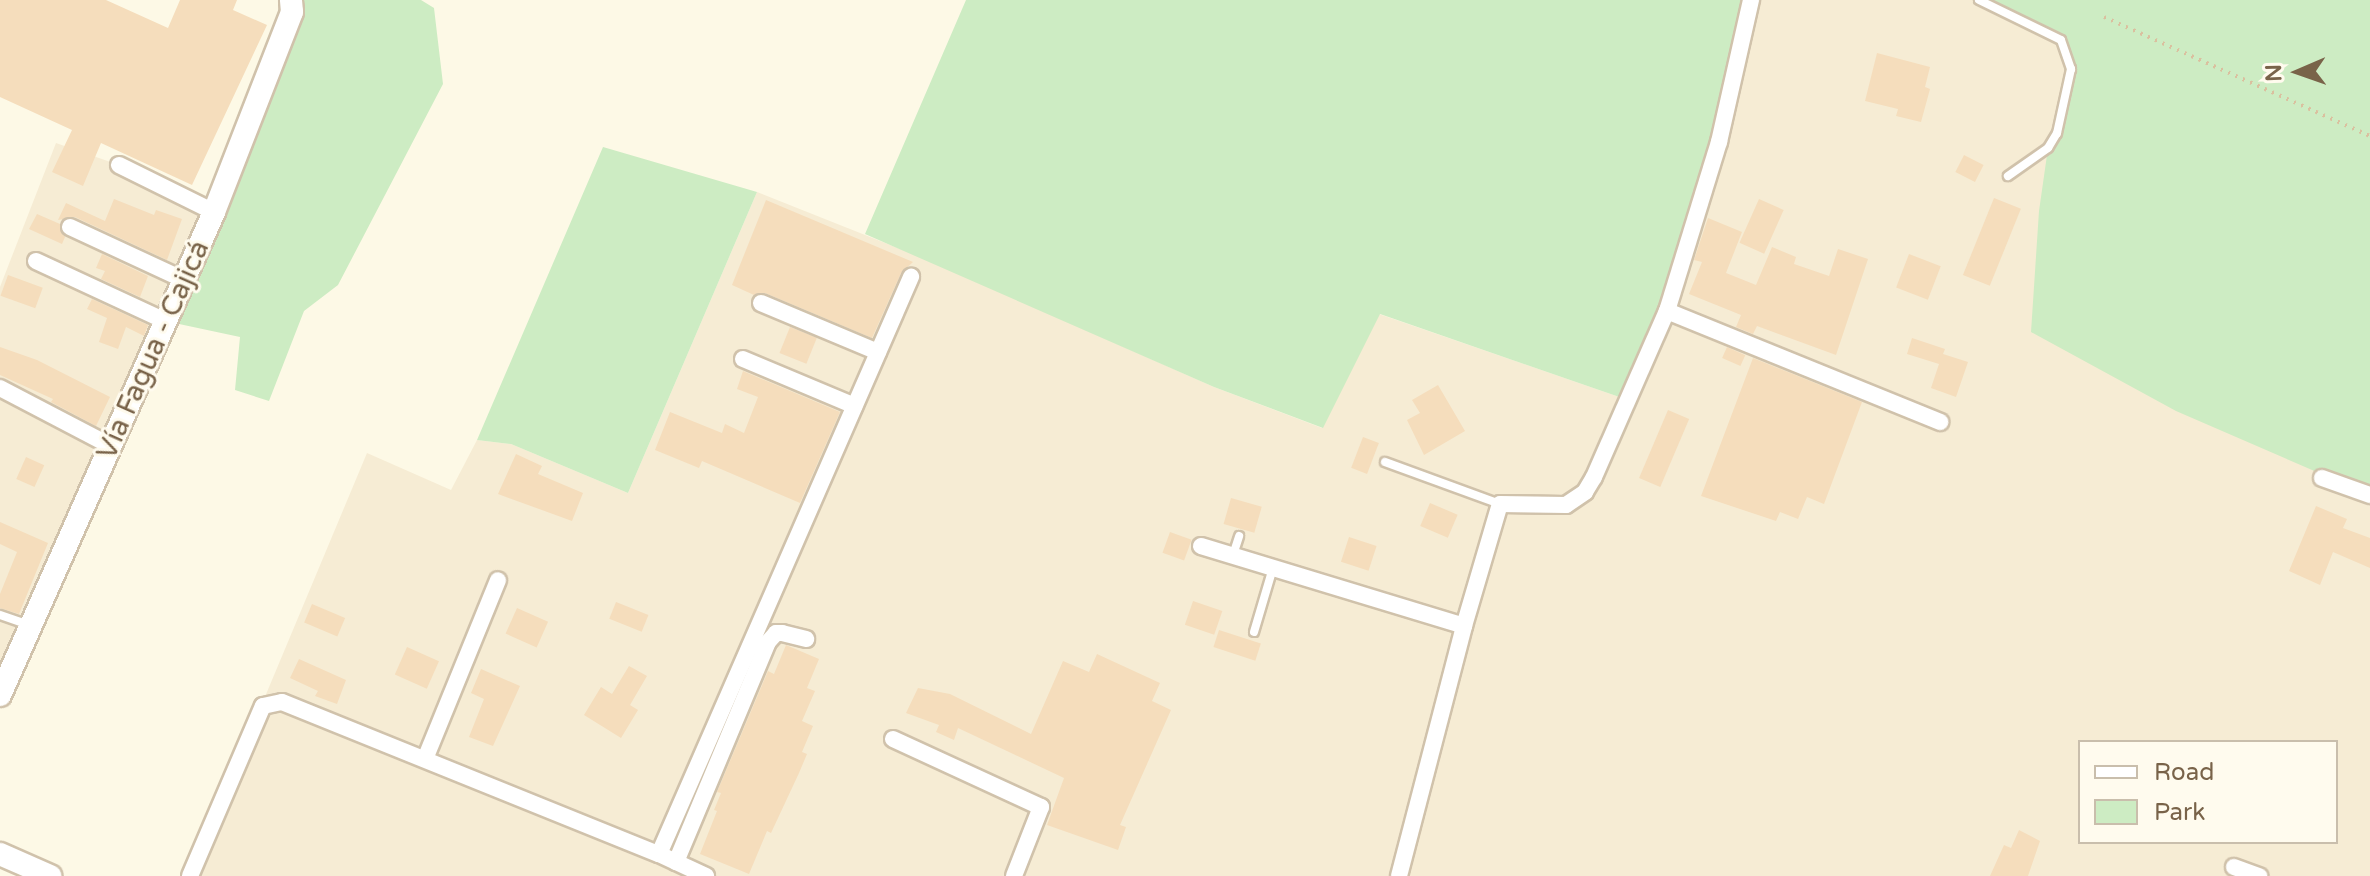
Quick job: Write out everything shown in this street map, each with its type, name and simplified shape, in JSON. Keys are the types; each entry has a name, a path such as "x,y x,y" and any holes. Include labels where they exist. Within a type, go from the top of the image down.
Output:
{"street":[{"name":"Vía Fagua - Cajicá","path":"0,695 214,212 292,12 291,0"},
{"path":"1399,876 1464,626 1500,504 1566,505 1585,492 1667,311 1719,142 1751,0"},
{"path":"119,165 214,212"},
{"path":"70,227 184,280"},
{"path":"36,261 165,321"},
{"path":"659,854 911,277"},
{"path":"761,303 878,352"},
{"path":"1667,311 1940,422"},
{"path":"743,359 855,406"},
{"path":"0,388 111,446"},
{"path":"2322,478 2370,495"},
{"path":"1201,546 1464,626"},
{"path":"425,759 498,580"},
{"path":"676,862 768,642 776,633 806,639"},
{"path":"190,876 263,706 282,702 659,854 706,876"},
{"path":"893,739 1041,807 1014,876"},
{"path":"0,854 50,876"},
{"path":"2234,867 2259,876"}],"lane":[{"path":"1979,0 2061,40 2071,69 2057,133 2048,148 2008,176"},
{"path":"1385,462 1500,504"},
{"path":"1233,556 1239,536"},
{"path":"1254,632 1273,568"},
{"path":"0,615 31,626"}],"path":[{"path":"2104,17 2370,136"}],"shaded area":[{"path":"1751,0 1979,0 2370,136 2370,876 190,876 367,453 451,490 477,440 511,444 628,493 757,192 933,262 1214,387 1322,428 1379,314 1628,400"},
{"path":"56,143 119,165 214,212 0,695 0,287"}],"green space":[{"path":"291,0 421,0 434,8 443,84 338,285 304,311 269,401 235,390 240,337 165,321"},
{"path":"966,0 1751,0 1719,142 1628,400 1380,314 1323,428 1214,387 865,234"},
{"path":"1979,0 2370,0 2370,495 2176,411 2031,332 2039,211 2048,148 2057,133 2071,69 2061,40"},
{"path":"603,147 757,192 628,493 511,444 477,440"}],"building":[{"path":"0,0 106,0 168,28 180,0 237,0 233,10 267,25 192,185 101,143 83,186 52,172 72,130 0,97"},
{"path":"1877,53 1930,67 1925,87 1930,89 1921,122 1896,116 1898,109 1865,101"},
{"path":"1964,155 1984,165 1975,182 1955,172"},
{"path":"1994,198 2021,209 1990,286 1963,275"},
{"path":"114,199 154,215 156,210 182,219 167,260 75,217 58,220 66,203 105,221"},
{"path":"1759,199 1784,210 1764,254 1739,243"},
{"path":"766,200 913,262 901,273 872,338 765,293 754,295 732,285"},
{"path":"37,214 60,224 65,237 62,244 29,229"},
{"path":"1708,218 1742,232 1726,273 1756,285 1772,247 1796,257 1794,264 1829,276 1838,249 1868,259 1836,355 1757,326 1753,334 1736,327 1741,315 1689,294 1702,262 1694,260"},
{"path":"102,254 148,276 140,297 101,279 105,271 96,268"},
{"path":"1909,254 1941,266 1928,300 1896,288"},
{"path":"8,275 43,288 35,308 0,296"},
{"path":"92,299 148,325 144,336 126,327 118,349 99,342 107,318 87,309"},
{"path":"790,327 817,338 806,364 780,353"},
{"path":"1912,338 1945,349 1943,354 1968,362 1956,397 1931,388 1939,364 1907,354"},
{"path":"0,347 37,360 110,397 96,426 51,402 53,399 0,375"},
{"path":"1727,347 1745,355 1740,366 1722,358"},
{"path":"1753,358 1862,402 1824,504 1807,497 1798,519 1780,512 1776,521 1701,496"},
{"path":"743,371 840,412 800,503 702,461 699,468 655,450 670,412 722,433 725,424 744,433 758,397 737,389"},
{"path":"1438,385 1465,431 1424,455 1407,420 1420,413 1412,400"},
{"path":"1668,410 1689,419 1660,487 1639,478"},
{"path":"1363,437 1379,443 1367,474 1351,468"},
{"path":"516,454 542,466 538,474 583,493 572,521 498,494"},
{"path":"26,457 44,465 35,487 16,479"},
{"path":"1231,498 1262,507 1254,533 1224,524"},
{"path":"1430,503 1458,515 1448,538 1420,526"},
{"path":"2316,506 2347,519 2343,528 2370,538 2370,568 2333,552 2320,585 2289,571"},
{"path":"0,522 48,543 19,614 0,608 0,594 17,552 0,544"},
{"path":"1170,532 1192,540 1184,561 1162,553"},
{"path":"1349,537 1377,546 1369,571 1341,562"},
{"path":"1193,601 1222,611 1214,635 1185,625"},
{"path":"616,602 648,615 642,632 609,619"},
{"path":"312,604 345,618 337,636 304,622"},
{"path":"517,608 548,622 537,647 506,634"},
{"path":"1219,630 1261,644 1255,661 1213,647"},
{"path":"786,645 819,659 807,688 815,691 802,721 813,726 802,752 807,754 799,773 771,833 767,831 749,874 700,854 717,811 714,810 721,793 717,792 768,671 774,674"},
{"path":"407,647 439,661 427,689 395,674"},
{"path":"1097,654 1160,683 1152,701 1171,710 1120,825 1126,827 1118,850 1047,825 1064,778 958,728 954,740 936,732 939,725 906,713 918,688 950,694 1031,734 1063,661 1089,672"},
{"path":"299,659 346,680 337,704 315,696 318,691 290,678"},
{"path":"629,666 647,676 630,705 638,710 621,738 584,715 601,687 612,694"},
{"path":"481,669 520,686 493,746 469,737 484,699 471,693"},
{"path":"2019,830 2040,841 2028,876 1990,876 2004,845 2011,848"}]}
